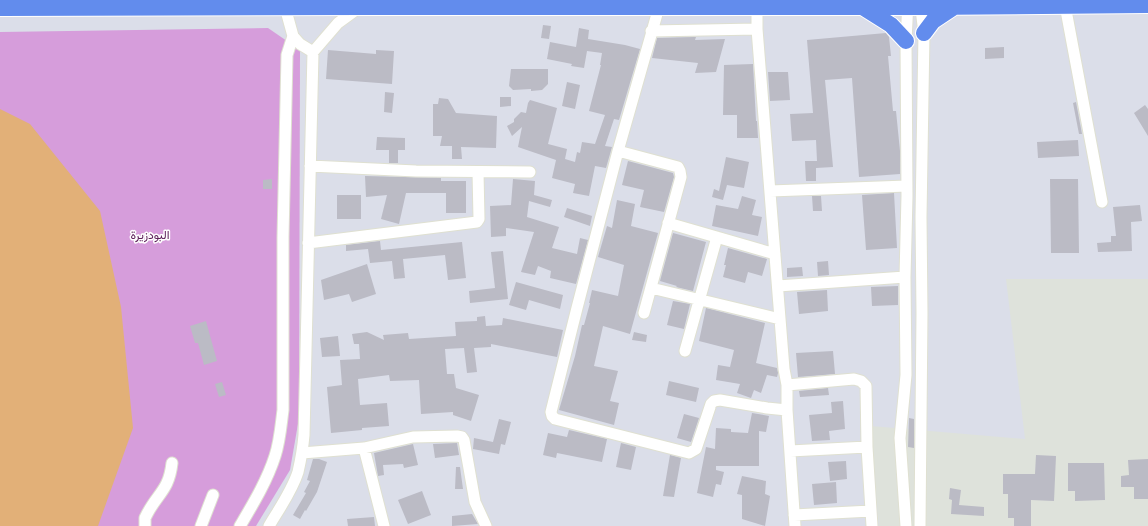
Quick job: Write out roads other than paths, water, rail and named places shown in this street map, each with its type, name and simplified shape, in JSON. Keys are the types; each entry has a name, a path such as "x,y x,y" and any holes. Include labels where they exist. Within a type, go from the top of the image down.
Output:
{"highway":[{"path":"0,8 360,6 862,7 914,4 954,7 1148,5"},
{"path":"862,7 891,25 906,41"},
{"path":"924,33 933,21 954,7"}],"street":[{"path":"914,4 924,33 921,217 922,313 919,499 920,526"},
{"path":"906,526 900,438 906,375 906,41 914,4"},
{"path":"1065,5 1102,202"},
{"path":"269,526 298,473 302,453 304,427 313,52 338,23 360,6"},
{"path":"285,7 293,36 300,44 313,52"},
{"path":"659,7 618,151 551,412 552,416 554,419 689,453 696,449 711,404 714,401 720,400 787,410"},
{"path":"757,7 757,29 780,319 784,369 787,385 787,410 794,526"},
{"path":"651,31 757,29"},
{"path":"240,526 260,490 275,457 280,435 283,410 283,237 287,55 293,36"},
{"path":"618,151 678,167 681,177 644,313"},
{"path":"310,166 416,171 530,172"},
{"path":"308,243 477,222 479,219 478,172"},
{"path":"770,191 907,186"},
{"path":"668,223 775,254"},
{"path":"685,351 698,300 717,237"},
{"path":"778,286 905,278"},
{"path":"651,288 780,319"},
{"path":"787,385 854,379 862,381 866,386 867,447 872,526"},
{"path":"904,398 920,401"},
{"path":"302,453 364,448 413,438 462,437 464,440 476,502 486,526"},
{"path":"790,451 867,447"},
{"path":"364,448 384,526"},
{"path":"145,526 145,518 150,508 167,485 172,463"},
{"path":"201,526 213,495"},
{"path":"905,500 919,499"},
{"path":"794,514 871,511"}],"park label":[{"name":"البودزيرة","path":"150,234"}]}
